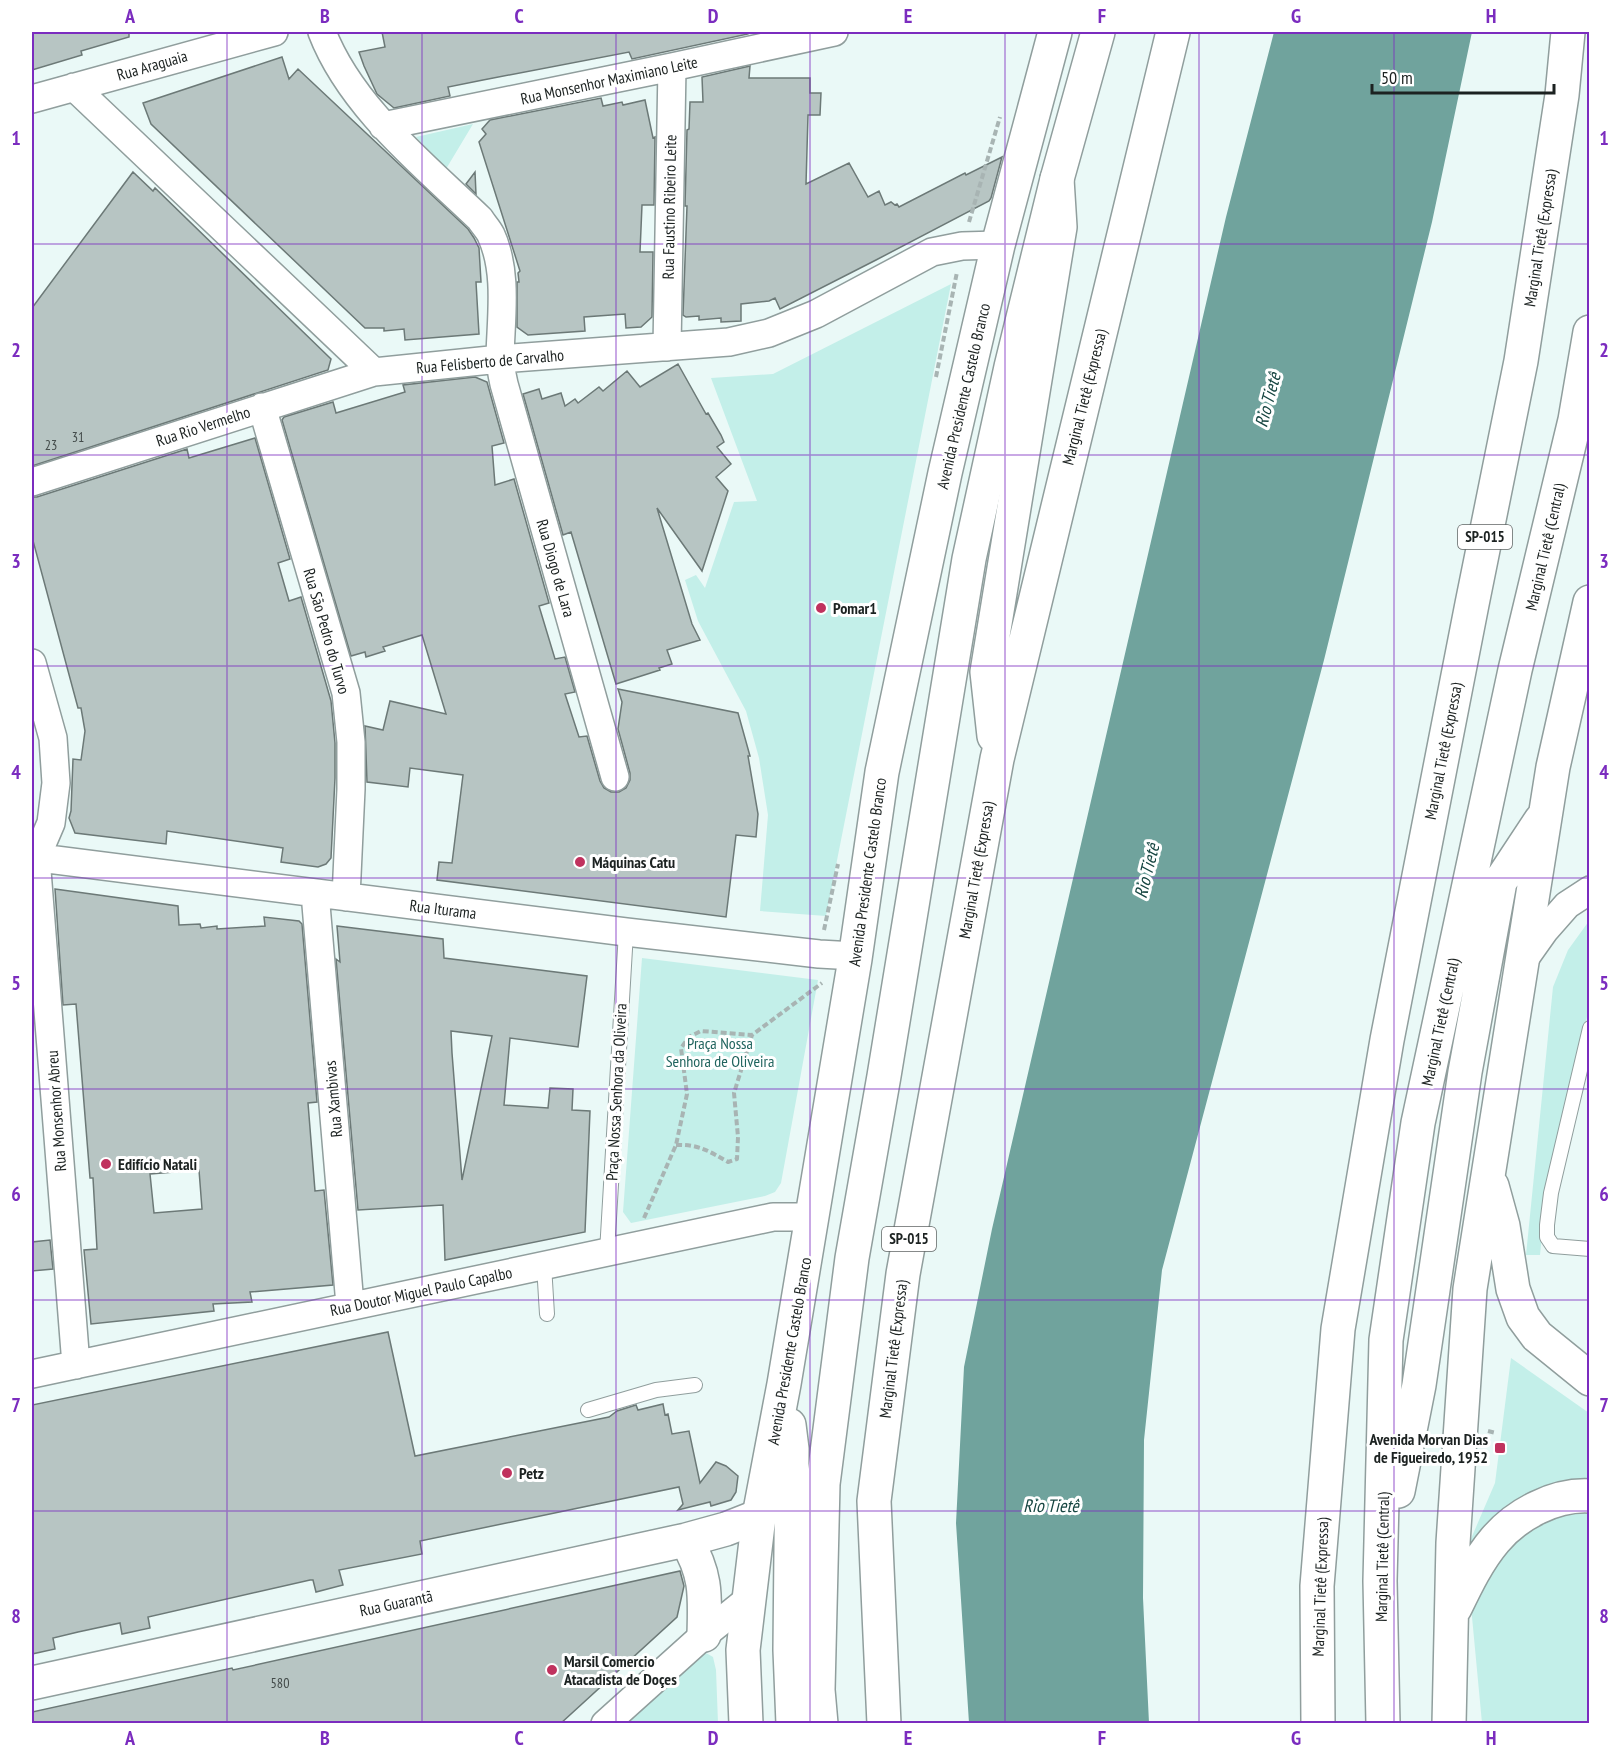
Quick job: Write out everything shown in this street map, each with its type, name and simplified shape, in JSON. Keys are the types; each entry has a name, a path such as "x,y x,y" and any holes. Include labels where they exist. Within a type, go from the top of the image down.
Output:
{"main road":[{"name":"Avenida Presidente Castelo Branco","path":"746,1724 743,1650 759,1516 784,1384 855,957 882,772 945,473 998,245 1055,32"},
{"path":"821,1724 818,1690 823,1484 852,1258 969,559 1011,367 1057,179 1098,32"},
{"name":"Marginal Tietê (Expressa)","path":"884,1724 874,1501 903,1274 997,759 1173,32"},
{"name":"Marginal Tietê (Expressa)","path":"1318,1724 1317,1586 1338,1329 1387,1040 1521,361 1562,95 1569,32"},
{"path":"997,759 987,672 1060,227 1057,179"},
{"name":"Marginal Tietê (Central)","path":"1383,1724 1380,1581 1386,1340 1418,1123 1515,669 1575,420 1590,332"},
{"path":"1449,1724 1453,1543 1470,1289 1553,767 1590,602"},
{"path":"1380,1581 1419,1385 1465,1072 1500,882 1547,811"},
{"path":"1489,1173 1503,1226 1513,1289 1523,1317 1537,1336 1590,1379"},
{"path":"784,1384 792,1449 790,1650 793,1724"},
{"path":"1452,1615 1470,1578 1495,1540 1509,1527 1533,1510 1559,1499 1590,1496"},
{"name":"Rua Guarantã","path":"32,1683 686,1540 726,1529 759,1516"},
{"path":"686,1540 702,1571 705,1598 704,1635"}],"street":[{"name":"Rua Araguaia","path":"32,99 274,32"},
{"name":"Rua Diogo de Lara","path":"322,32 330,53 352,87 383,126 480,219 490,234 497,253 501,275 500,359 504,384 615,777"},
{"name":"Rua Monsenhor Maximiano Leite","path":"383,126 834,32"},
{"name":"Rua Faustino Ribeiro Leite","path":"667,347 672,67"},
{"path":"74,87 374,372"},
{"name":"Rua Felisberto de Carvalho","path":"374,372 500,359 729,342 769,333 816,314 932,252 962,246 998,245"},
{"name":"Rua Rio Vermelho","path":"32,482 374,372"},
{"name":"Rua São Pedro do Turvo","path":"262,407 346,693 351,742 346,897"},
{"path":"32,663 53,738 56,783 51,823 34,858"},
{"name":"Rua Iturama","path":"34,858 626,932 855,957"},
{"name":"Rua Monsenhor Abreu","path":"34,858 76,1365"},
{"path":"1523,961 1545,930 1567,905 1590,890"},
{"name":"Rua Xambivas","path":"315,894 350,1305"},
{"name":"Rua Doutor Miguel Paulo Capalbo","path":"32,1374 773,1217 812,1217"},
{"path":"605,1724 704,1635 750,1598"}],"lane":[{"name":"Praça Nossa Senhora da Oliveira","path":"619,1249 626,932"},
{"path":"1590,1028 1551,1193 1547,1225 1547,1237 1553,1246 1590,1249"},
{"path":"544,1265 547,1314"},
{"path":"588,1410 656,1390 695,1385"}],"path":[{"path":"676,1146 688,1145 705,1148 728,1162 737,1159 738,1137 734,1093 752,1035 855,957"},
{"path":"619,1249 676,1146 687,1094 681,1048 689,1037 701,1031 752,1035"}],"green space":[{"path":"473,124 446,169 416,137"},
{"path":"951,284 826,916 760,911 768,815 759,758 746,711 698,621 685,580 696,575 705,588 734,502 757,501 711,378 773,374"},
{"path":"1589,921 1589,1008 1545,1205 1540,1255 1526,1255 1553,987 1568,950"},
{"name":"Praça Nossa Senhora de Oliveira","path":"642,958 818,980 781,1183 775,1192 765,1196 631,1223 623,1212"},
{"path":"1511,1358 1589,1413 1589,1723 1482,1723 1472,1617 1470,1541 1495,1483"},
{"path":"706,1653 713,1657 716,1670 718,1723 624,1724"}],"water":[{"name":"Rio Tietê","path":"1274,32 1472,32 1432,222 1324,660 1162,1270 1144,1440 1143,1598 1149,1723 969,1723 956,1523 964,1367 992,1229 1226,217"}],"building":[{"path":"32,32 129,32 129,37 81,51 82,55 32,70"},
{"path":"382,32 748,32 748,34 632,59 629,52 448,87 450,96 394,108 377,94 359,52 385,47"},
{"path":"282,57 289,79 298,69 468,229 479,248 481,282 476,282 479,334 405,340 404,329 384,331 384,328 365,328 151,124 143,103"},
{"path":"750,66 749,78 810,78 810,93 821,93 820,115 808,115 806,184 849,163 868,197 879,191 885,205 891,202 899,207 1002,157 991,198 780,309 775,298 769,301 741,304 741,321 721,322 721,318 699,320 699,316 686,317 683,315 687,206 685,206 690,102 703,102 702,77"},
{"path":"601,98 603,106 622,102 623,105 645,100 653,138 655,137 654,205 642,205 640,252 653,252 652,317 641,327 626,328 625,314 584,317 585,331 528,335 517,327 517,282 519,282 518,273 520,271 479,142 486,134 482,129 490,120"},
{"path":"133,172 153,191 155,188 331,359 328,370 32,466 32,308"},
{"path":"475,172 476,194 466,184"},
{"path":"678,364 706,414 708,413 721,435 724,442 717,447 731,464 716,477 728,491 702,571 657,508 692,624 700,640 667,650 672,664 616,684 571,532 563,535 523,394 539,389 542,399 561,393 565,406 575,399 578,403 599,387 603,391 627,371 640,387"},
{"path":"475,377 487,382 504,443 492,446 495,485 514,479 549,603 539,606 555,659 565,657 575,692 565,694 579,737 587,736 604,788 611,792 619,792 626,788 630,780 618,729 622,702 618,689 738,713 750,756 748,756 758,814 756,837 736,835 726,917 437,880 439,862 452,863 463,775 410,768 408,787 367,782 365,726 383,730 390,701 446,714 422,635 383,647 385,651 366,657 365,652 351,656 282,420 284,417 333,402 336,413 405,392 403,385"},
{"path":"255,438 290,559 278,563 289,601 301,597 331,701 335,743 335,778 331,858 326,864 318,867 281,862 283,848 167,831 166,844 75,833 69,818 73,759 81,760 85,731 81,708 78,708 32,537 32,497 187,449 189,458"},
{"path":"55,889 178,906 179,925 200,924 201,928 217,926 217,929 265,926 264,917 299,921 302,924 317,1102 308,1103 315,1191 324,1190 333,1285 250,1292 252,1302 213,1304 214,1311 91,1324 84,1250 97,1249 93,1178 90,1178 76,1004 63,1005","holes":["199,1170 202,1209 154,1213 150,1174"]},
{"path":"337,926 443,939 444,958 587,976 578,1047 510,1038 504,1105 548,1108 550,1088 573,1089 572,1110 590,1111 585,1232 445,1260 443,1205 358,1210 336,959 340,962","holes":["451,1031 492,1036 462,1180"]},
{"path":"50,1240 53,1269 32,1271 32,1242"},
{"path":"388,1332 415,1456 609,1417 617,1411 636,1405 638,1410 663,1404 665,1415 668,1414 672,1434 689,1431 700,1483 716,1462 726,1466 738,1476 736,1492 731,1500 711,1506 710,1502 678,1510 683,1504 679,1487 420,1541 422,1554 339,1570 343,1585 316,1592 313,1580 310,1580 148,1617 150,1628 122,1634 120,1623 53,1638 55,1649 32,1654 32,1405"},
{"path":"680,1571 684,1586 677,1617 560,1724 32,1724 32,1712"}],"place":[{"name":"Pomar1","path":"821,608"},
{"name":"Máquinas Catu","path":"580,862"},
{"name":"Edifício Natali","path":"106,1164"},
{"name":"Avenida Morvan Dias de Figueiredo, 1952","path":"1500,1448"},
{"name":"Petz","path":"507,1473"},
{"name":"Marsil Comercio Atacadista de Doçes","path":"552,1670"}]}
